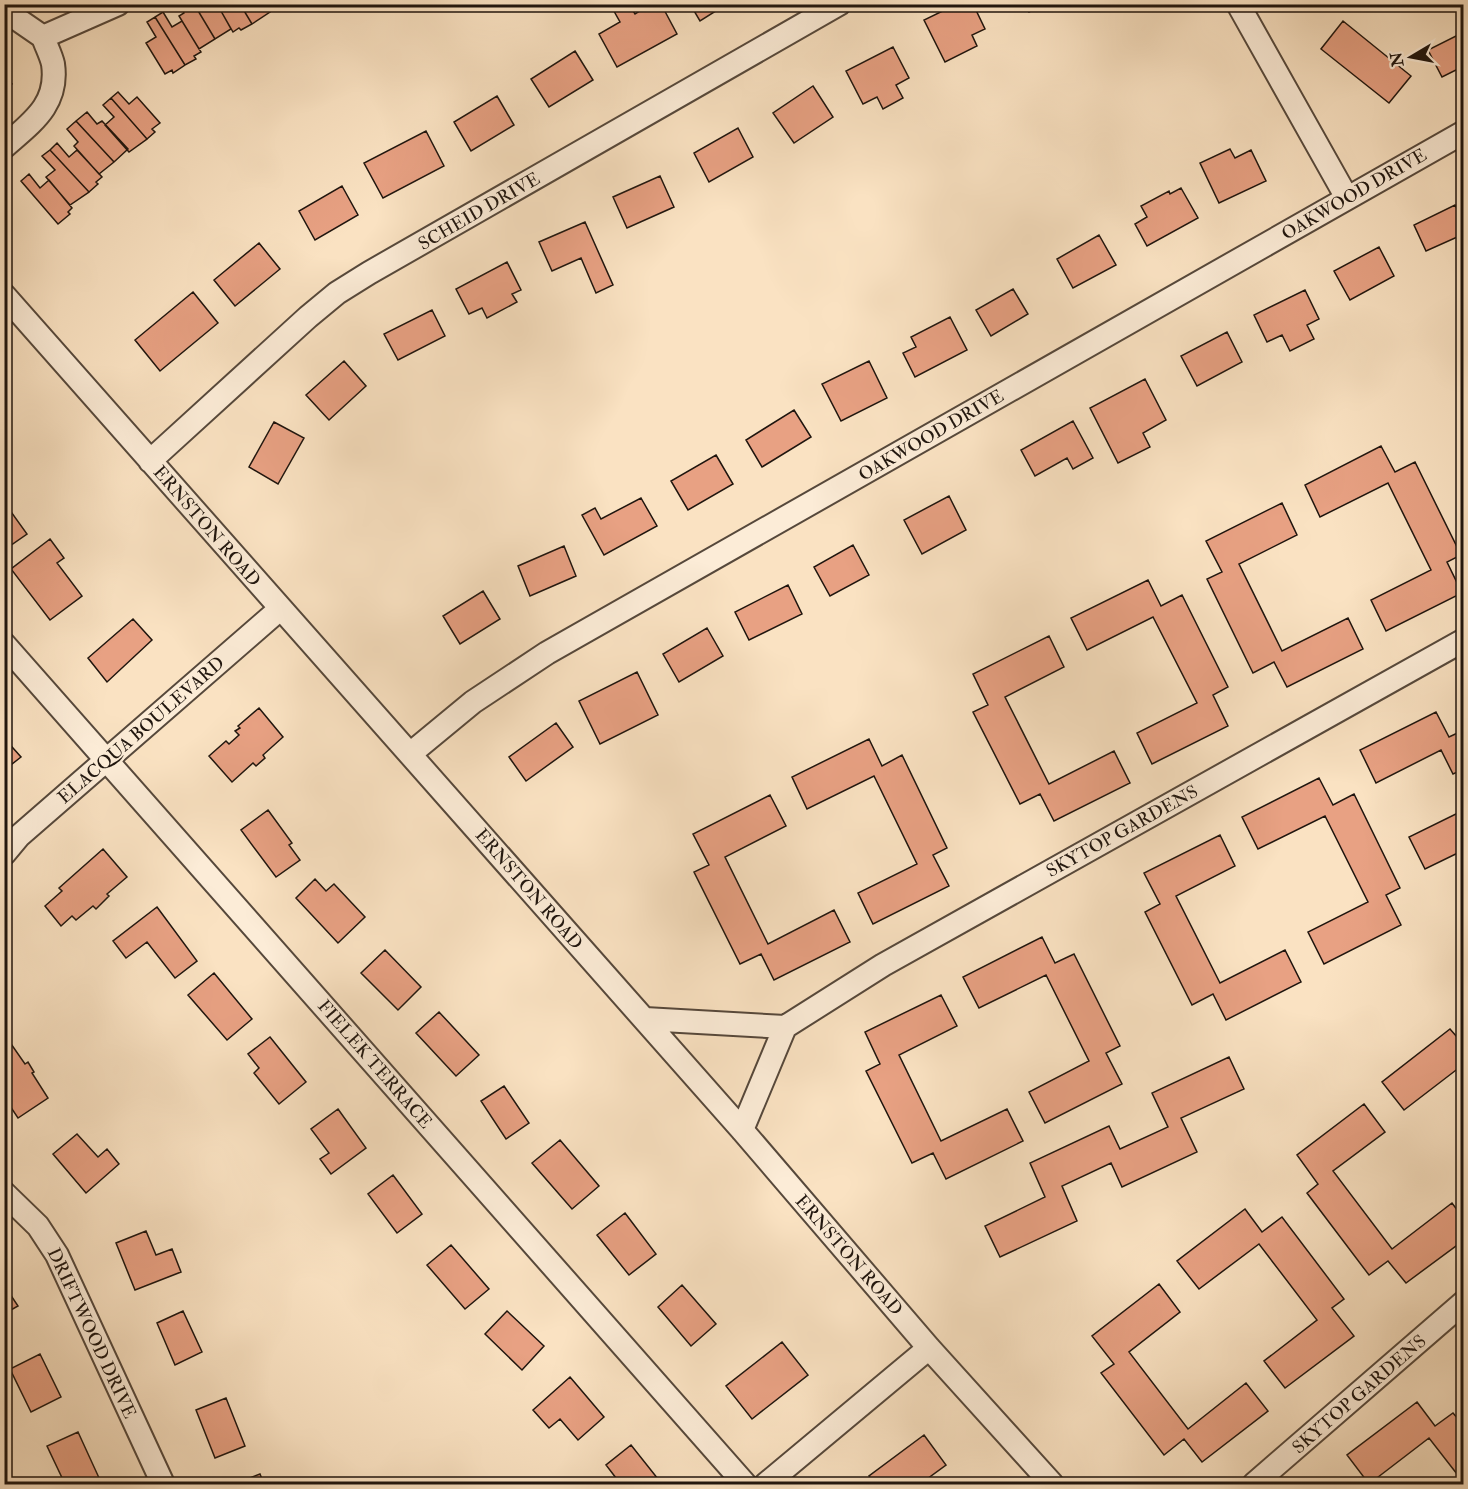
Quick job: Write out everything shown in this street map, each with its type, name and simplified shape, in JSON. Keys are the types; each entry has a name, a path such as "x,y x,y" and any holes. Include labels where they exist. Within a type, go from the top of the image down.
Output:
{"street":[{"path":"44,37 118,4"},
{"name":"SCHEID DRIVE","path":"150,461 337,293 839,4"},
{"path":"1238,4 1347,198"},
{"path":"4,8 14,18 44,37 53,64 52,90 42,113 4,147"},
{"name":"OAKWOOD DRIVE","path":"410,754 473,702 547,653 1464,132"},
{"name":"ERNSTON ROAD","path":"4,295 645,1019 929,1348 1052,1485"},
{"name":"ELACQUA BOULEVARD","path":"4,854 19,836 280,609"},
{"name":"SKYTOP GARDENS","path":"785,1027 883,965 1464,640"},
{"name":"FIELEK TERRACE","path":"4,644 745,1485"},
{"path":"645,1019 785,1027 742,1130"},
{"name":"DRIFTWOOD DRIVE","path":"4,1193 38,1226 57,1255 163,1485"},
{"name":"SKYTOP GARDENS","path":"1254,1485 1464,1302"},
{"path":"766,1485 929,1348"}],"building":[{"path":"180,4 194,4 215,39 199,49 179,16 184,13"},
{"path":"194,4 217,4 231,29 215,39"},
{"path":"217,4 240,4 252,24 233,32"},
{"path":"240,4 265,4 270,12 252,24"},
{"path":"610,4 629,4 635,14 651,4 661,4 677,34 617,67 599,34 620,22"},
{"path":"690,4 727,4 700,21"},
{"path":"957,4 973,4 985,29 972,35 977,46 945,62 924,20"},
{"path":"1026,4 1046,4 1029,12"},
{"path":"163,12 172,27 182,21 201,52 194,56 196,59 185,65 155,17"},
{"path":"155,17 185,65 173,73 172,70 165,74 146,43 156,37 147,22"},
{"path":"1343,21 1411,76 1389,103 1321,49"},
{"path":"1464,32 1464,66 1442,77 1428,50"},
{"path":"893,47 909,78 896,85 903,98 883,109 877,97 863,104 846,71"},
{"path":"575,51 593,80 549,107 531,79"},
{"path":"6,77 12,84 4,90 4,78"},
{"path":"813,86 833,117 794,143 773,113"},
{"path":"118,92 129,104 137,97 160,123 152,129 155,132 147,139 111,98"},
{"path":"497,96 514,125 471,151 454,122"},
{"path":"111,98 147,139 129,152 105,125 114,117 103,105"},
{"path":"87,112 97,124 102,121 128,149 114,162 76,121"},
{"path":"76,121 114,162 99,174 74,146 78,142 67,129"},
{"path":"738,128 753,157 709,182 694,153"},
{"path":"426,131 444,166 383,198 364,163"},
{"path":"57,143 69,157 77,150 102,177 89,192 50,150"},
{"path":"1230,149 1235,158 1251,150 1266,181 1219,203 1200,163"},
{"path":"50,150 89,192 70,205 46,177 55,170 42,156"},
{"path":"29,174 40,188 49,180 72,208 68,212 70,214 58,224 21,181"},
{"path":"660,176 674,207 627,228 613,197"},
{"path":"342,186 358,215 315,240 299,211"},
{"path":"1181,188 1198,218 1147,246 1135,224 1147,217 1141,206 1169,191 1170,194"},
{"path":"1455,205 1464,223 1464,234 1426,251 1414,225"},
{"path":"585,222 613,285 596,293 581,258 552,271 539,242"},
{"path":"1099,235 1116,265 1073,288 1057,259"},
{"path":"259,243 280,269 235,306 214,280"},
{"path":"1379,247 1394,276 1350,300 1334,271"},
{"path":"507,262 521,290 512,294 517,302 487,318 482,308 469,314 456,289"},
{"path":"1013,289 1028,314 991,336 976,310"},
{"path":"1305,290 1319,319 1307,325 1314,339 1290,351 1282,335 1267,342 1254,315"},
{"path":"193,292 218,323 160,371 135,340"},
{"path":"432,310 445,336 398,360 384,334"},
{"path":"950,317 967,350 915,377 903,353 916,347 911,337"},
{"path":"1227,332 1242,362 1197,386 1181,356"},
{"path":"344,361 366,386 329,420 306,395"},
{"path":"869,361 887,398 841,421 822,384"},
{"path":"1145,379 1166,420 1143,433 1150,447 1118,463 1090,408"},
{"path":"794,410 811,437 762,467 746,440"},
{"path":"1073,421 1093,458 1073,469 1067,458 1035,476 1021,450"},
{"path":"274,422 304,438 278,484 249,467"},
{"path":"1381,446 1395,472 1415,462 1461,555 1447,562 1462,593 1386,631 1371,600 1431,570 1388,483 1320,517 1305,485"},
{"path":"716,455 733,484 688,510 671,481"},
{"path":"949,496 966,530 922,554 904,520"},
{"path":"641,498 657,526 604,555 582,515 595,508 601,519"},
{"path":"4,502 27,534 4,550"},
{"path":"1282,503 1297,535 1239,564 1282,651 1348,618 1363,649 1287,687 1274,662 1253,673 1207,579 1222,572 1206,541"},
{"path":"50,539 64,558 57,563 82,596 50,620 11,569"},
{"path":"853,545 869,575 830,596 814,567"},
{"path":"564,546 576,576 530,596 518,566"},
{"path":"1148,580 1161,606 1182,595 1228,687 1213,695 1228,726 1152,764 1137,733 1197,703 1153,617 1087,650 1071,618"},
{"path":"788,585 802,614 749,640 735,612"},
{"path":"483,591 500,619 460,644 443,616"},
{"path":"133,619 152,640 107,682 88,658"},
{"path":"707,628 723,656 679,682 663,654"},
{"path":"1049,636 1064,667 1005,697 1049,784 1114,751 1130,783 1054,821 1040,794 1020,804 973,712 988,705 973,674"},
{"path":"637,672 658,715 600,744 579,701"},
{"path":"259,708 283,737 263,755 265,758 256,766 253,763 232,782 209,756 226,741 229,744 239,735 235,731 240,728 238,726"},
{"path":"1436,712 1449,737 1464,730 1464,769 1453,774 1441,750 1376,783 1360,750"},
{"path":"556,723 573,747 526,781 509,757"},
{"path":"4,738 21,757 7,768 11,772 4,778"},
{"path":"869,739 882,766 902,755 947,848 933,855 949,886 873,924 858,893 917,864 874,776 807,809 792,777"},
{"path":"1319,778 1333,805 1354,794 1400,888 1386,895 1401,925 1324,964 1308,932 1368,902 1325,816 1258,849 1242,817"},
{"path":"770,795 786,826 725,857 768,944 834,910 850,942 774,980 761,954 740,964 694,872 709,865 693,834"},
{"path":"268,810 292,843 289,845 300,860 276,877 241,830"},
{"path":"1464,810 1464,850 1425,869 1409,837"},
{"path":"1220,835 1235,866 1176,896 1220,983 1285,950 1301,982 1226,1020 1213,994 1192,1005 1145,912 1160,904 1144,873"},
{"path":"103,849 127,877 107,894 109,896 96,909 93,906 76,920 72,916 61,926 45,906 62,891 59,888"},
{"path":"315,879 326,891 334,884 365,917 338,943 296,898"},
{"path":"157,907 197,961 175,978 147,942 126,958 113,941"},
{"path":"1042,937 1055,963 1074,954 1120,1046 1106,1053 1122,1084 1045,1123 1029,1092 1089,1061 1046,975 979,1008 963,977"},
{"path":"385,950 421,987 398,1010 361,973"},
{"path":"214,973 252,1019 227,1040 188,995"},
{"path":"941,995 957,1026 899,1055 941,1141 1007,1109 1023,1141 946,1179 933,1153 912,1163 866,1071 880,1064 865,1032"},
{"path":"439,1012 479,1055 456,1076 416,1033"},
{"path":"1450,1029 1464,1045 1464,1064 1404,1110 1382,1082"},
{"path":"270,1037 306,1082 279,1104 254,1073 259,1068 248,1054"},
{"path":"9,1041 25,1064 28,1062 34,1072 32,1073 48,1098 18,1118 4,1097 4,1044"},
{"path":"1229,1057 1244,1089 1181,1118 1197,1152 1122,1187 1111,1163 1062,1186 1077,1221 1000,1257 985,1226 1045,1197 1030,1163 1109,1126 1120,1149 1168,1127 1152,1093"},
{"path":"504,1086 529,1123 506,1139 481,1101"},
{"path":"1364,1104 1385,1132 1333,1171 1392,1249 1452,1203 1464,1219 1464,1240 1406,1283 1388,1261 1369,1275 1307,1193 1318,1184 1297,1155"},
{"path":"338,1109 366,1148 331,1174 320,1159 329,1153 311,1129"},
{"path":"77,1134 98,1157 107,1149 119,1164 86,1193 53,1154"},
{"path":"560,1140 599,1186 572,1209 532,1163"},
{"path":"393,1175 422,1214 397,1233 368,1194"},
{"path":"1245,1209 1262,1232 1282,1217 1344,1299 1332,1308 1354,1336 1285,1388 1264,1361 1317,1320 1259,1244 1199,1289 1177,1261"},
{"path":"625,1213 656,1254 629,1275 597,1235"},
{"path":"146,1231 156,1255 172,1249 181,1272 135,1290 116,1243"},
{"path":"451,1245 489,1289 465,1309 427,1265"},
{"path":"1159,1284 1180,1312 1129,1352 1188,1429 1246,1383 1268,1411 1202,1462 1184,1439 1164,1455 1101,1373 1114,1364 1092,1336"},
{"path":"4,1285 18,1306 4,1314"},
{"path":"682,1285 716,1324 691,1346 658,1307"},
{"path":"183,1311 202,1352 175,1365 157,1323"},
{"path":"507,1311 544,1346 522,1370 485,1334"},
{"path":"782,1342 808,1375 752,1419 726,1386"},
{"path":"40,1354 61,1397 31,1412 10,1369"},
{"path":"570,1377 604,1417 578,1440 560,1419 549,1428 533,1410"},
{"path":"226,1398 245,1446 215,1458 196,1410"},
{"path":"1417,1402 1435,1426 1453,1413 1464,1426 1464,1483 1429,1438 1369,1484 1347,1455"},
{"path":"78,1432 100,1480 90,1484 65,1484 47,1446"},
{"path":"924,1435 946,1465 920,1484 875,1484 869,1476"},
{"path":"631,1445 662,1484 609,1484 616,1478 606,1465"},
{"path":"260,1474 264,1484 234,1484"},
{"path":"1329,1478 1334,1484 1320,1484"}]}
